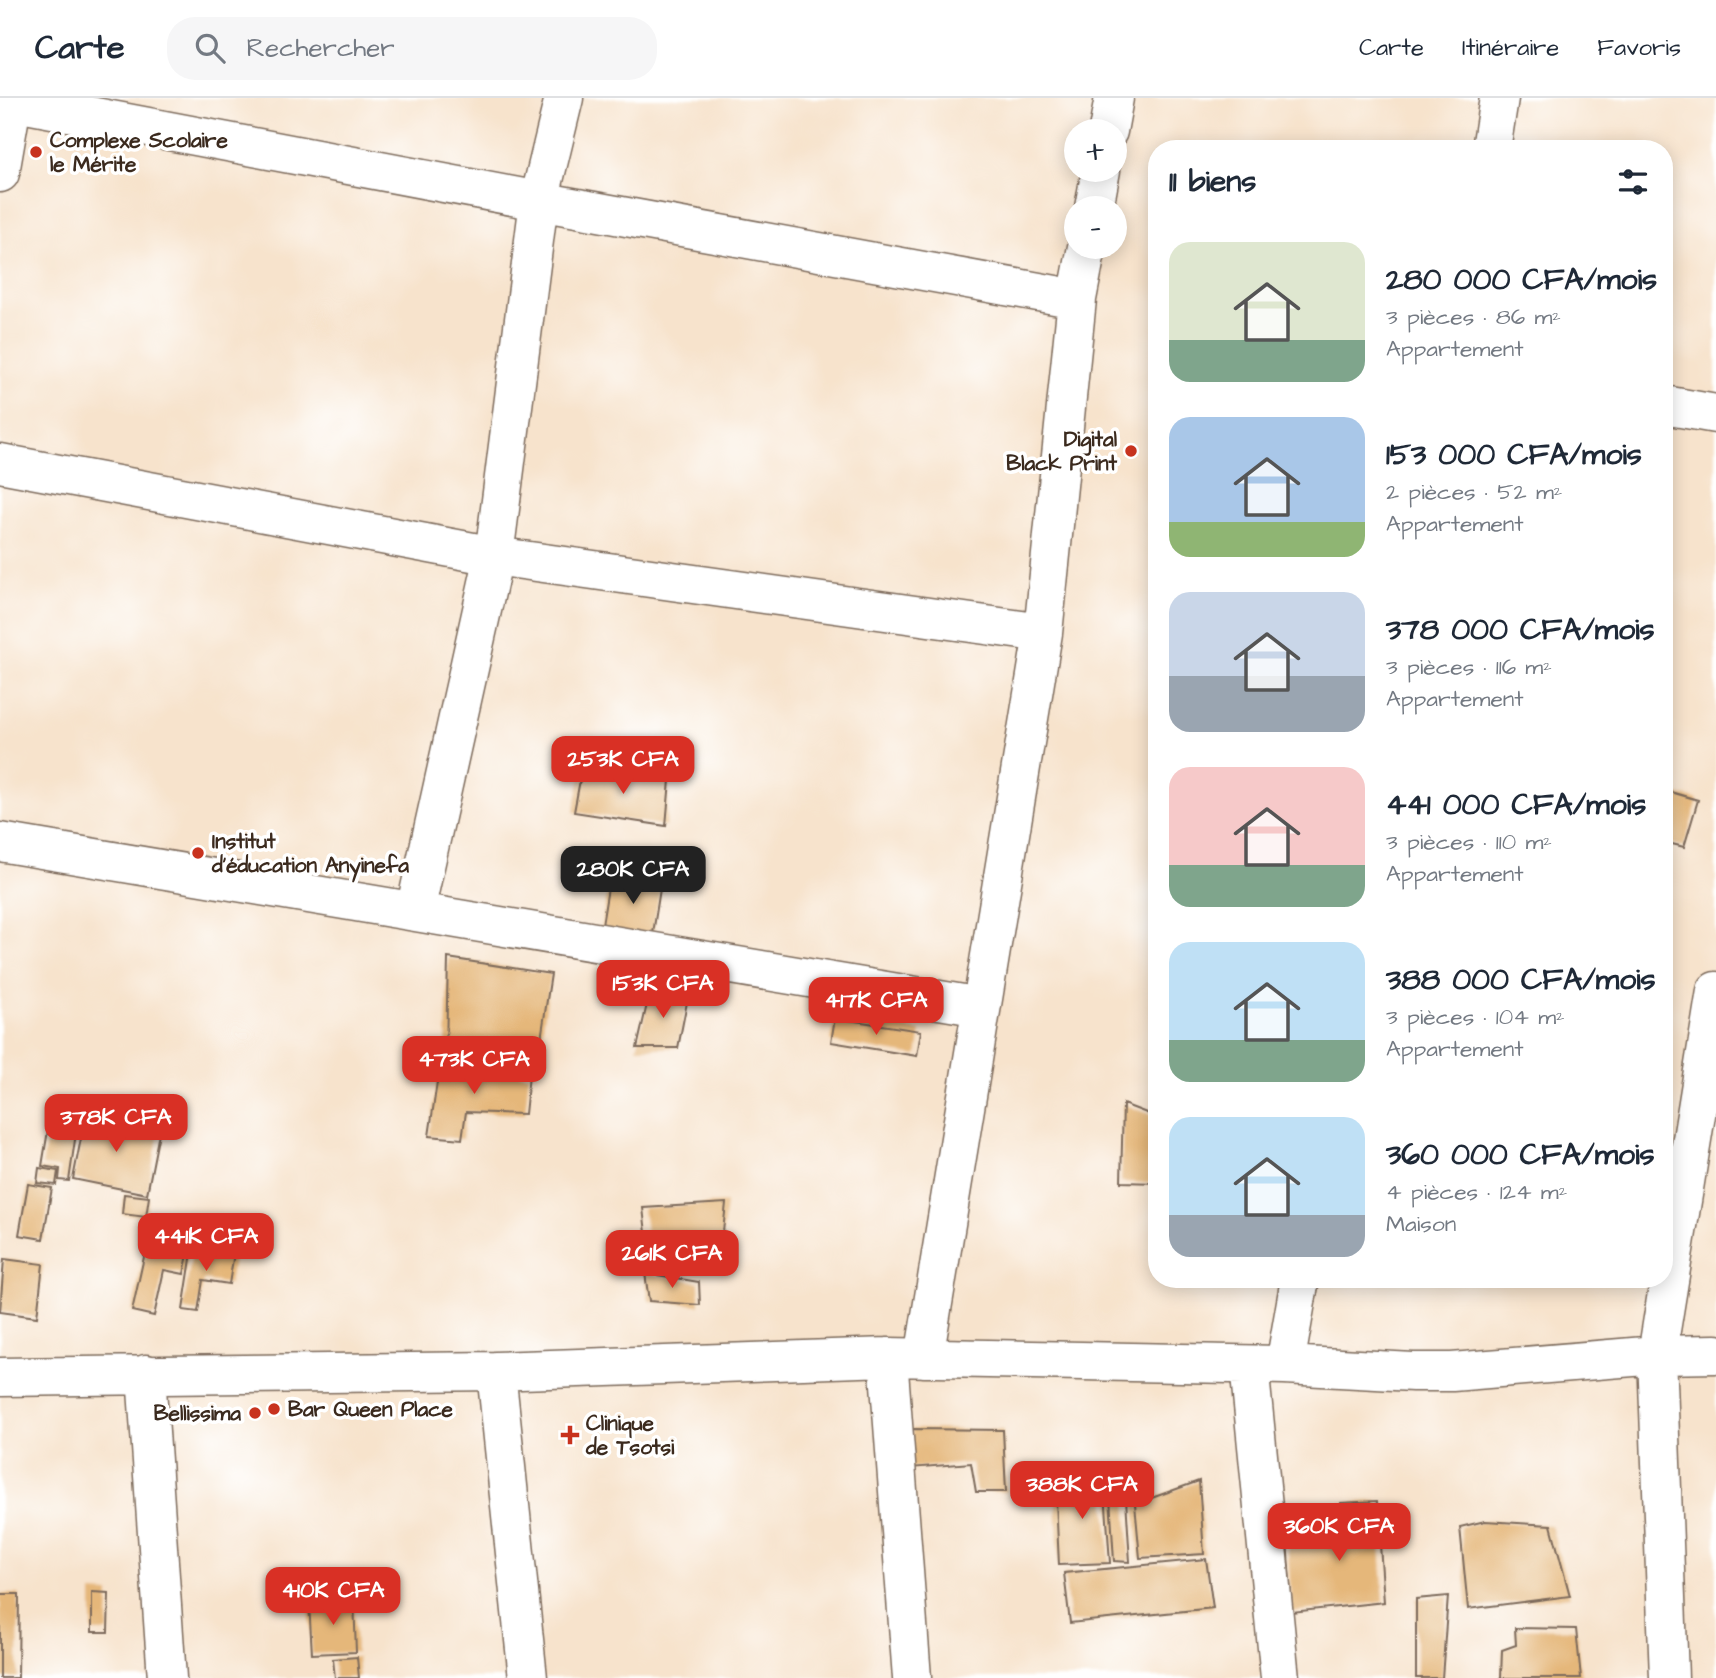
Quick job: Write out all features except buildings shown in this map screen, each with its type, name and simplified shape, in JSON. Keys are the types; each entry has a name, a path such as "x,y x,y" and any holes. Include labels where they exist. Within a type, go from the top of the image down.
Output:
{"street":[{"path":"415,911 494,556 539,201 564,98"},
{"path":"1110,119 1114,98"},
{"path":"1492,140 1499,98"},
{"path":"0,173 8,99 539,201 1077,299"},
{"path":"912,1678 906,1357 981,1007 1044,633 1077,299 1085,259"},
{"path":"1673,407 1716,414"},
{"path":"0,463 494,556 1044,633"},
{"path":"0,842 981,1007"},
{"path":"1673,1256 1716,991"},
{"path":"1280,1678 1267,1365 1297,1288"},
{"path":"1668,1288 1657,1355 1669,1678"},
{"path":"0,1377 496,1371 906,1357 1452,1372 1657,1355 1716,1354"},
{"path":"496,1371 528,1678"},
{"path":"146,1374 167,1678"}],"place":[{"name":"Complexe Scolaire le Mérite","path":"36,152"},
{"name":"Digital Black Print","path":"1131,451"},
{"name":"Institut d'éducation Anyinefa","path":"198,853"},
{"name":"Bar Queen Place","path":"274,1409"},
{"name":"Bellissima","path":"255,1413"},
{"name":"Clinique de Tsotsi","path":"570,1435"}]}
